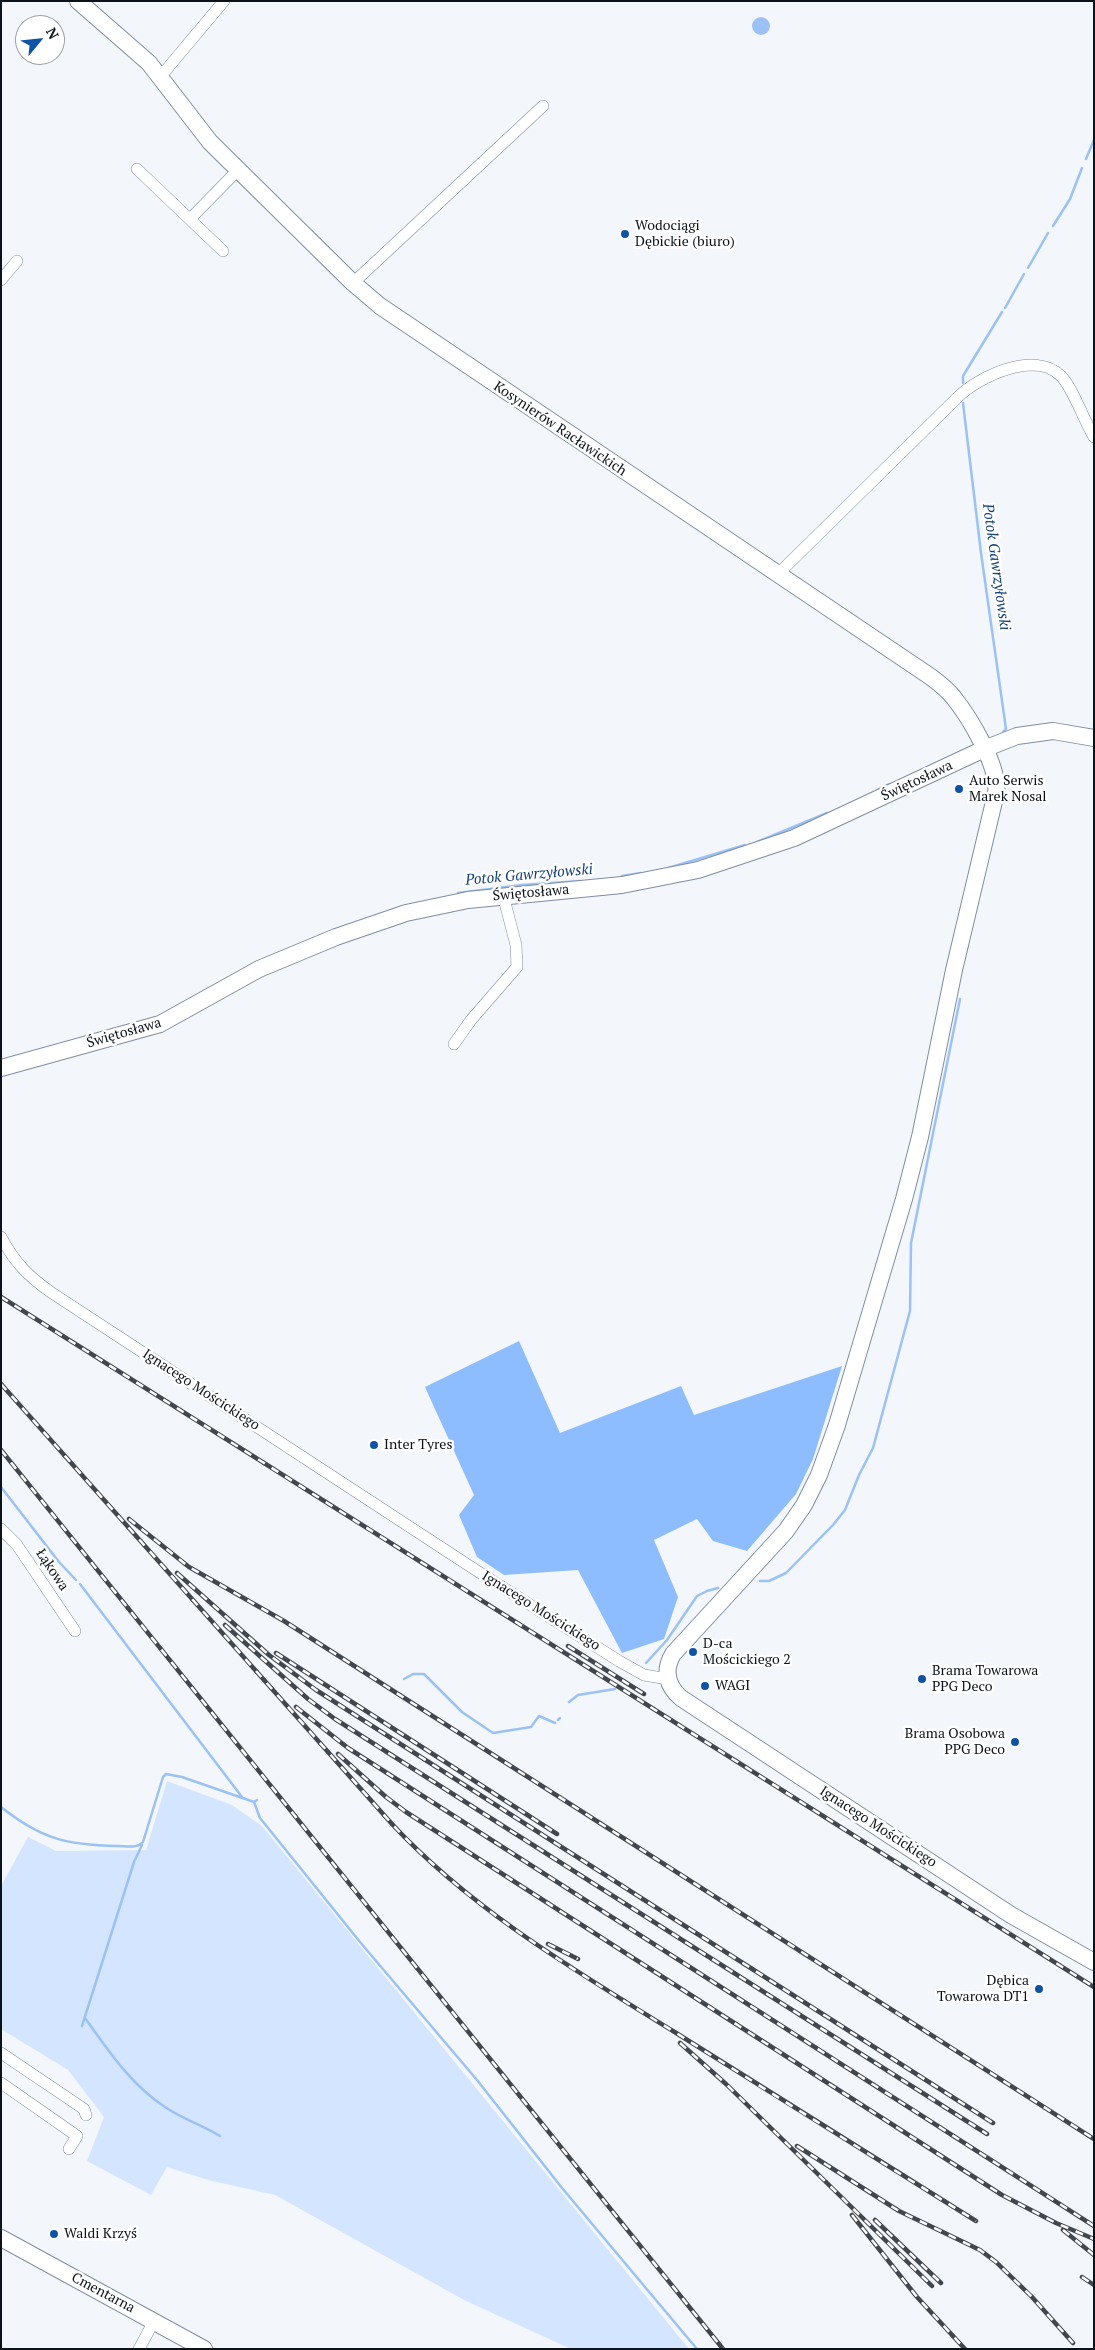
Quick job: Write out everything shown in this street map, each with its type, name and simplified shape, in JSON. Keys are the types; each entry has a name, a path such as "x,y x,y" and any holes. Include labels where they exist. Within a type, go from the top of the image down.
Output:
{"street":[{"name":"Kosynierów Racławickich","path":"78,1 141,55 161,76 210,142 353,283 401,322 943,686 963,710 984,749 996,779 996,793 954,970 909,1181 835,1432 819,1475 804,1506 786,1531 673,1654 668,1666 668,1679"},
{"path":"161,76 224,1"},
{"path":"353,283 543,106"},
{"path":"137,169 223,251"},
{"path":"190,218 238,170"},
{"path":"1,280 17,261"},
{"path":"778,574 969,386 995,374 1029,366 1046,367 1062,377 1070,388 1081,416 1094,437"},
{"name":"Świętosława","path":"1,1068 160,1024 259,969 370,924 406,913 447,903 503,895 622,885 675,876 715,865 794,838 984,749 1018,736 1040,732 1064,732 1094,738"},
{"path":"454,1044 471,1020 517,967 516,945 503,895"},
{"name":"Ignacego Mościckiego","path":"1,1237 12,1257 23,1270 60,1298 618,1661 644,1675 668,1679 674,1691 687,1702 1011,1915 1094,1962"},
{"name":"Łąkowa","path":"1,1529 17,1544 75,1631"},
{"path":"1,2053 84,2109 86,2115"},
{"path":"1,2083 80,2132 69,2150"},
{"name":"Cmentarna","path":"1,2238 204,2349"},
{"path":"139,2349 154,2321"}],"shaded area":[{"path":"761,17 767,20 770,26 767,32 761,35 755,32 752,26 755,20"},
{"path":"519,1341 560,1433 681,1386 694,1415 842,1366 813,1459 796,1494 747,1551 713,1541 697,1519 654,1540 678,1597 664,1639 622,1653 578,1570 504,1575 477,1557 459,1515 474,1495 425,1387"},
{"path":"167,1781 232,1805 262,1826 689,2349 571,2349 466,2301 275,2195 208,2180 167,2167 151,2195 87,2161 104,2117 68,2070 1,2029 1,1886 28,1837 56,1851 146,1850"}],"waterway":[{"name":"Potok Gawrzyłowski","path":"1086,159 1094,140"},
{"name":"Potok Gawrzyłowski","path":"1053,226 1070,199 1082,168"},
{"name":"Potok Gawrzyłowski","path":"1028,268 1048,233"},
{"name":"Potok Gawrzyłowski","path":"1005,308 1024,274"},
{"name":"Potok Gawrzyłowski","path":"963,383 963,376 1002,312"},
{"name":"Potok Gawrzyłowski","path":"963,403 981,553 1006,729 1003,732"},
{"name":"Potok Gawrzyłowski","path":"877,790 889,784"},
{"name":"Potok Gawrzyłowski","path":"757,842 827,813"},
{"name":"Potok Gawrzyłowski","path":"668,868 745,845"},
{"name":"Potok Gawrzyłowski","path":"622,876 641,873"},
{"name":"Potok Gawrzyłowski","path":"458,893 522,885 581,881"},
{"path":"760,1581 769,1581 786,1573 833,1525 845,1510 859,1475 873,1448 910,1311 911,1243 960,999"},
{"path":"1,1487 59,1562 76,1580"},
{"path":"80,1584 242,1797"},
{"path":"646,1663 667,1640 697,1596 718,1588"},
{"path":"404,1679 413,1674 424,1674 462,1712 493,1733 531,1727 539,1716 555,1723"},
{"path":"569,1702 578,1695 615,1689"},
{"path":"1,1807 15,1818 55,1838 83,1844 131,1847 138,1846 143,1842 163,1777 166,1774 182,1777 254,1802 257,1800"},
{"path":"254,1802 260,1818 360,1942 477,2080 562,2188 697,2349"},
{"path":"82,2026 134,1862 142,1845"},
{"path":"85,2018 121,2066 141,2088 185,2119 220,2136"}],"railway":[{"path":"1,1297 1094,1987"},
{"path":"1,1384 392,1824 455,1884 525,1936 598,1985 976,2221"},
{"path":"1,1450 723,2349"},
{"path":"129,1519 189,1567 284,1621 1094,2139"},
{"path":"177,1573 269,1655 316,1690 993,2123"},
{"path":"225,1625 308,1699 335,1719 987,2134"},
{"path":"568,1646 644,1694"},
{"path":"276,1653 557,1834"},
{"path":"296,1707 348,1748 1094,2226"},
{"path":"338,1754 386,1797 406,1812 1002,2195 1056,2223 1094,2239"},
{"path":"548,1944 578,1959"},
{"path":"680,2043 726,2084 932,2286"},
{"path":"797,2146 899,2211 980,2250 996,2262 1032,2297 1073,2343"},
{"path":"852,2215 917,2297 965,2349"},
{"path":"875,2220 941,2283"},
{"path":"1063,2230 1094,2255"},
{"path":"1082,2277 1094,2285"}],"place":[{"name":"Wodociągi Dębickie (biuro)","path":"625,234"},
{"name":"Auto Serwis Marek Nosal","path":"959,789"},
{"name":"Inter Tyres","path":"374,1445"},
{"name":"D-ca Mościckiego 2","path":"693,1652"},
{"name":"Brama Towarowa PPG Deco","path":"922,1679"},
{"name":"WAGI","path":"705,1686"},
{"name":"Brama Osobowa PPG Deco","path":"1015,1742"},
{"name":"Dębica Towarowa DT1","path":"1039,1989"},
{"name":"Waldi Krzyś","path":"54,2234"}]}
